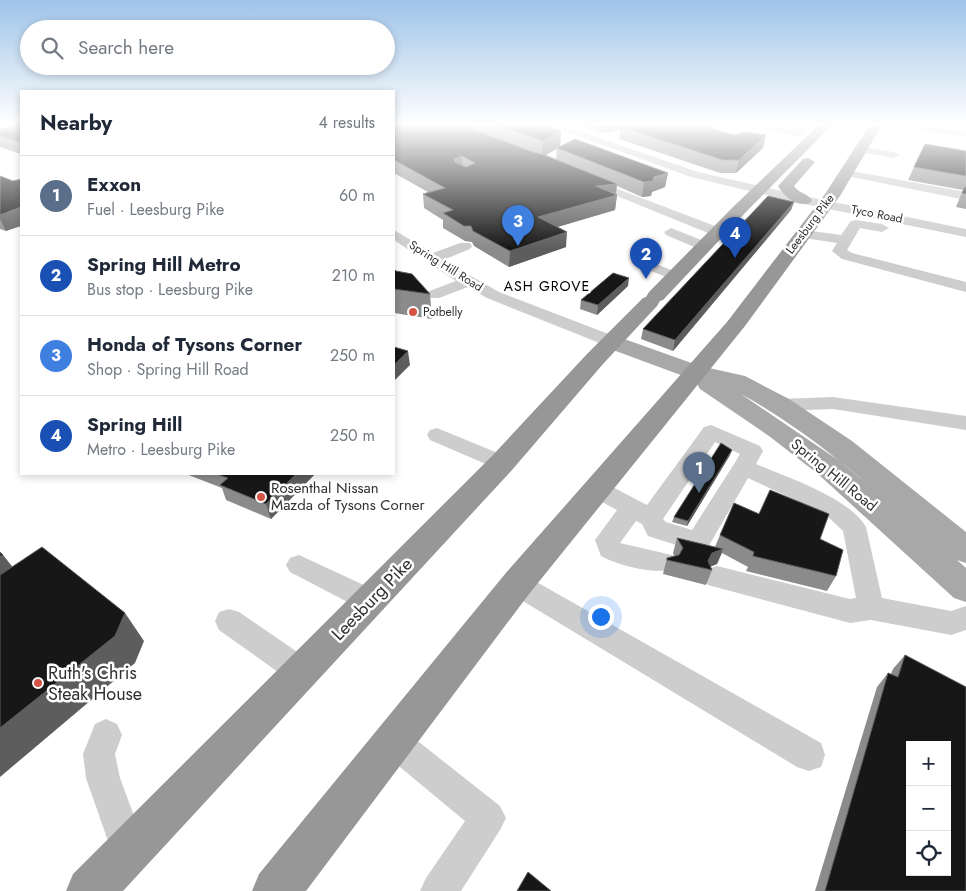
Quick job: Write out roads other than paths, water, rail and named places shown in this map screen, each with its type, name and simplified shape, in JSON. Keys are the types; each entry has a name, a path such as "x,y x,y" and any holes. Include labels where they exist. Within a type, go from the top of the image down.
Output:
{"highway":[{"name":"Leesburg Pike","path":"90,891 371,601 502,463 596,358 674,276 785,165"},
{"path":"804,200 791,194 787,185 806,165"},
{"name":"Leesburg Pike","path":"276,891 517,584 595,488 734,324 826,204 851,165"}],"main road":[{"name":"Spring Hill Road","path":"613,342 694,372 736,381 780,405 824,434 966,550"},
{"name":"Spring Hill Road","path":"694,372 715,389 804,448 966,588"}],"street":[{"name":"Tyco Road","path":"666,165 695,175 804,200 961,228"},
{"path":"846,173 966,196"},
{"path":"581,178 718,232"},
{"path":"966,246 856,224 839,251 840,253 884,266 966,287"},
{"path":"671,232 704,246"},
{"path":"804,234 845,240"},
{"name":"Spring Hill Road","path":"395,235 468,282 511,303 613,342"},
{"path":"432,259 465,246"},
{"path":"638,261 674,276"},
{"path":"433,295 468,282"},
{"path":"780,405 822,402 847,404 966,423"},
{"path":"824,434 826,413 829,410 847,404"},
{"path":"438,436 502,463"},
{"path":"595,488 699,488 833,508 862,497"},
{"path":"663,562 619,554 610,549 607,540 699,488"},
{"path":"833,508 854,527 871,608"},
{"path":"299,564 371,601"},
{"path":"717,577 850,611 871,608 951,622 966,618"},
{"path":"517,584 809,754"},
{"path":"229,621 302,672"},
{"path":"106,735 99,754 103,778 129,851"},
{"path":"394,742 488,818 439,891"}],"place":[{"name":"Honda of Tysons Corner","path":"518,246"},
{"name":"Spring Hill","path":"735,258"},
{"name":"Spring Hill Metro","path":"646,279"},
{"name":"Potbelly","path":"413,312"},
{"name":"Exxon","path":"699,493"},
{"name":"Rosenthal Nissan Mazda of Tysons Corner","path":"261,497"},
{"name":"Ruth's Chris Steak House","path":"38,683"}],"district":[{"name":"ASH GROVE","path":"547,286"}]}
